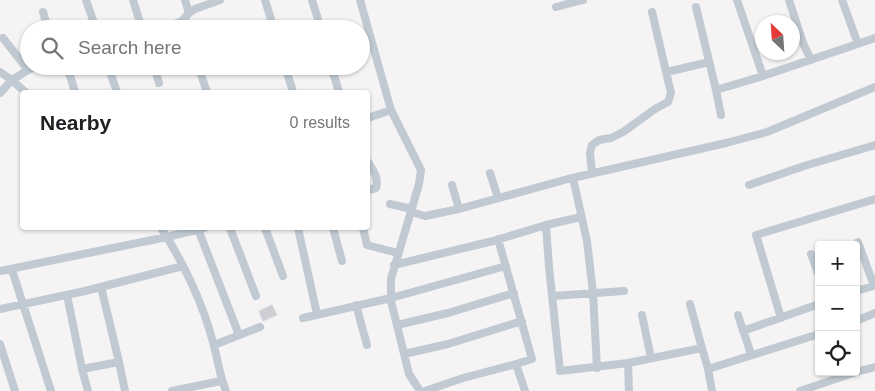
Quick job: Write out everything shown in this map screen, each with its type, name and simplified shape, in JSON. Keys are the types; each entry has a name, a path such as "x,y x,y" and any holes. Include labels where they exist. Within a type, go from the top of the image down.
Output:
{"street":[{"path":"86,0 93,20"},
{"path":"133,0 139,20"},
{"path":"185,0 189,13"},
{"path":"185,20 189,13 195,9 220,0"},
{"path":"265,0 271,20"},
{"path":"312,0 318,20"},
{"path":"360,0 366,20"},
{"path":"556,7 583,0"},
{"path":"737,0 763,76"},
{"path":"789,0 811,60"},
{"path":"842,0 858,44"},
{"path":"696,7 722,115"},
{"path":"43,12 45,20"},
{"path":"592,174 590,153 592,145 599,140 611,138 623,132 648,113 668,102 671,93 652,12"},
{"path":"370,35 391,110 421,170 419,184 391,279 391,298 409,374 420,391"},
{"path":"3,38 20,60"},
{"path":"716,90 875,38"},
{"path":"667,72 709,62"},
{"path":"0,72 23,90"},
{"path":"0,93 12,80 20,75"},
{"path":"70,75 74,90"},
{"path":"111,75 116,90"},
{"path":"157,75 160,83"},
{"path":"201,75 206,90"},
{"path":"288,75 292,90"},
{"path":"334,75 338,90"},
{"path":"390,204 425,216 459,209 573,178 718,146 766,132 875,87"},
{"path":"370,117 391,110"},
{"path":"749,185 875,145"},
{"path":"370,165 377,183 376,188 370,190"},
{"path":"490,173 498,198"},
{"path":"573,178 587,241 593,293 597,368"},
{"path":"452,185 459,209"},
{"path":"781,318 756,235 875,199"},
{"path":"394,265 498,239 546,224 582,217"},
{"path":"546,224 560,371 628,363 702,348"},
{"path":"162,230 183,266 197,298 214,345 221,381 226,391"},
{"path":"0,271 12,270 193,230"},
{"path":"202,230 239,335"},
{"path":"231,230 256,296"},
{"path":"266,230 283,276"},
{"path":"298,230 317,314"},
{"path":"334,230 342,261"},
{"path":"363,230 367,245 398,253"},
{"path":"425,391 463,378 532,359 498,239"},
{"path":"860,247 875,286 860,290"},
{"path":"811,254 815,265"},
{"path":"0,308 67,295 183,266"},
{"path":"303,318 391,298 506,266"},
{"path":"12,270 51,391"},
{"path":"101,287 125,391"},
{"path":"553,296 624,291"},
{"path":"397,325 448,313 514,293"},
{"path":"67,295 88,391"},
{"path":"690,304 712,391"},
{"path":"356,305 367,345"},
{"path":"743,331 815,305"},
{"path":"860,319 875,313"},
{"path":"738,315 752,354"},
{"path":"642,316 651,358"},
{"path":"404,354 448,344 522,321"},
{"path":"214,345 260,328"},
{"path":"708,370 752,354 815,335"},
{"path":"0,344 15,391"},
{"path":"82,369 119,362"},
{"path":"628,363 629,391"},
{"path":"516,364 524,391"},
{"path":"860,371 875,367"},
{"path":"800,391 844,376"},
{"path":"172,391 221,381"}],"building":[{"path":"272,305 277,315 263,321 259,311"}]}
